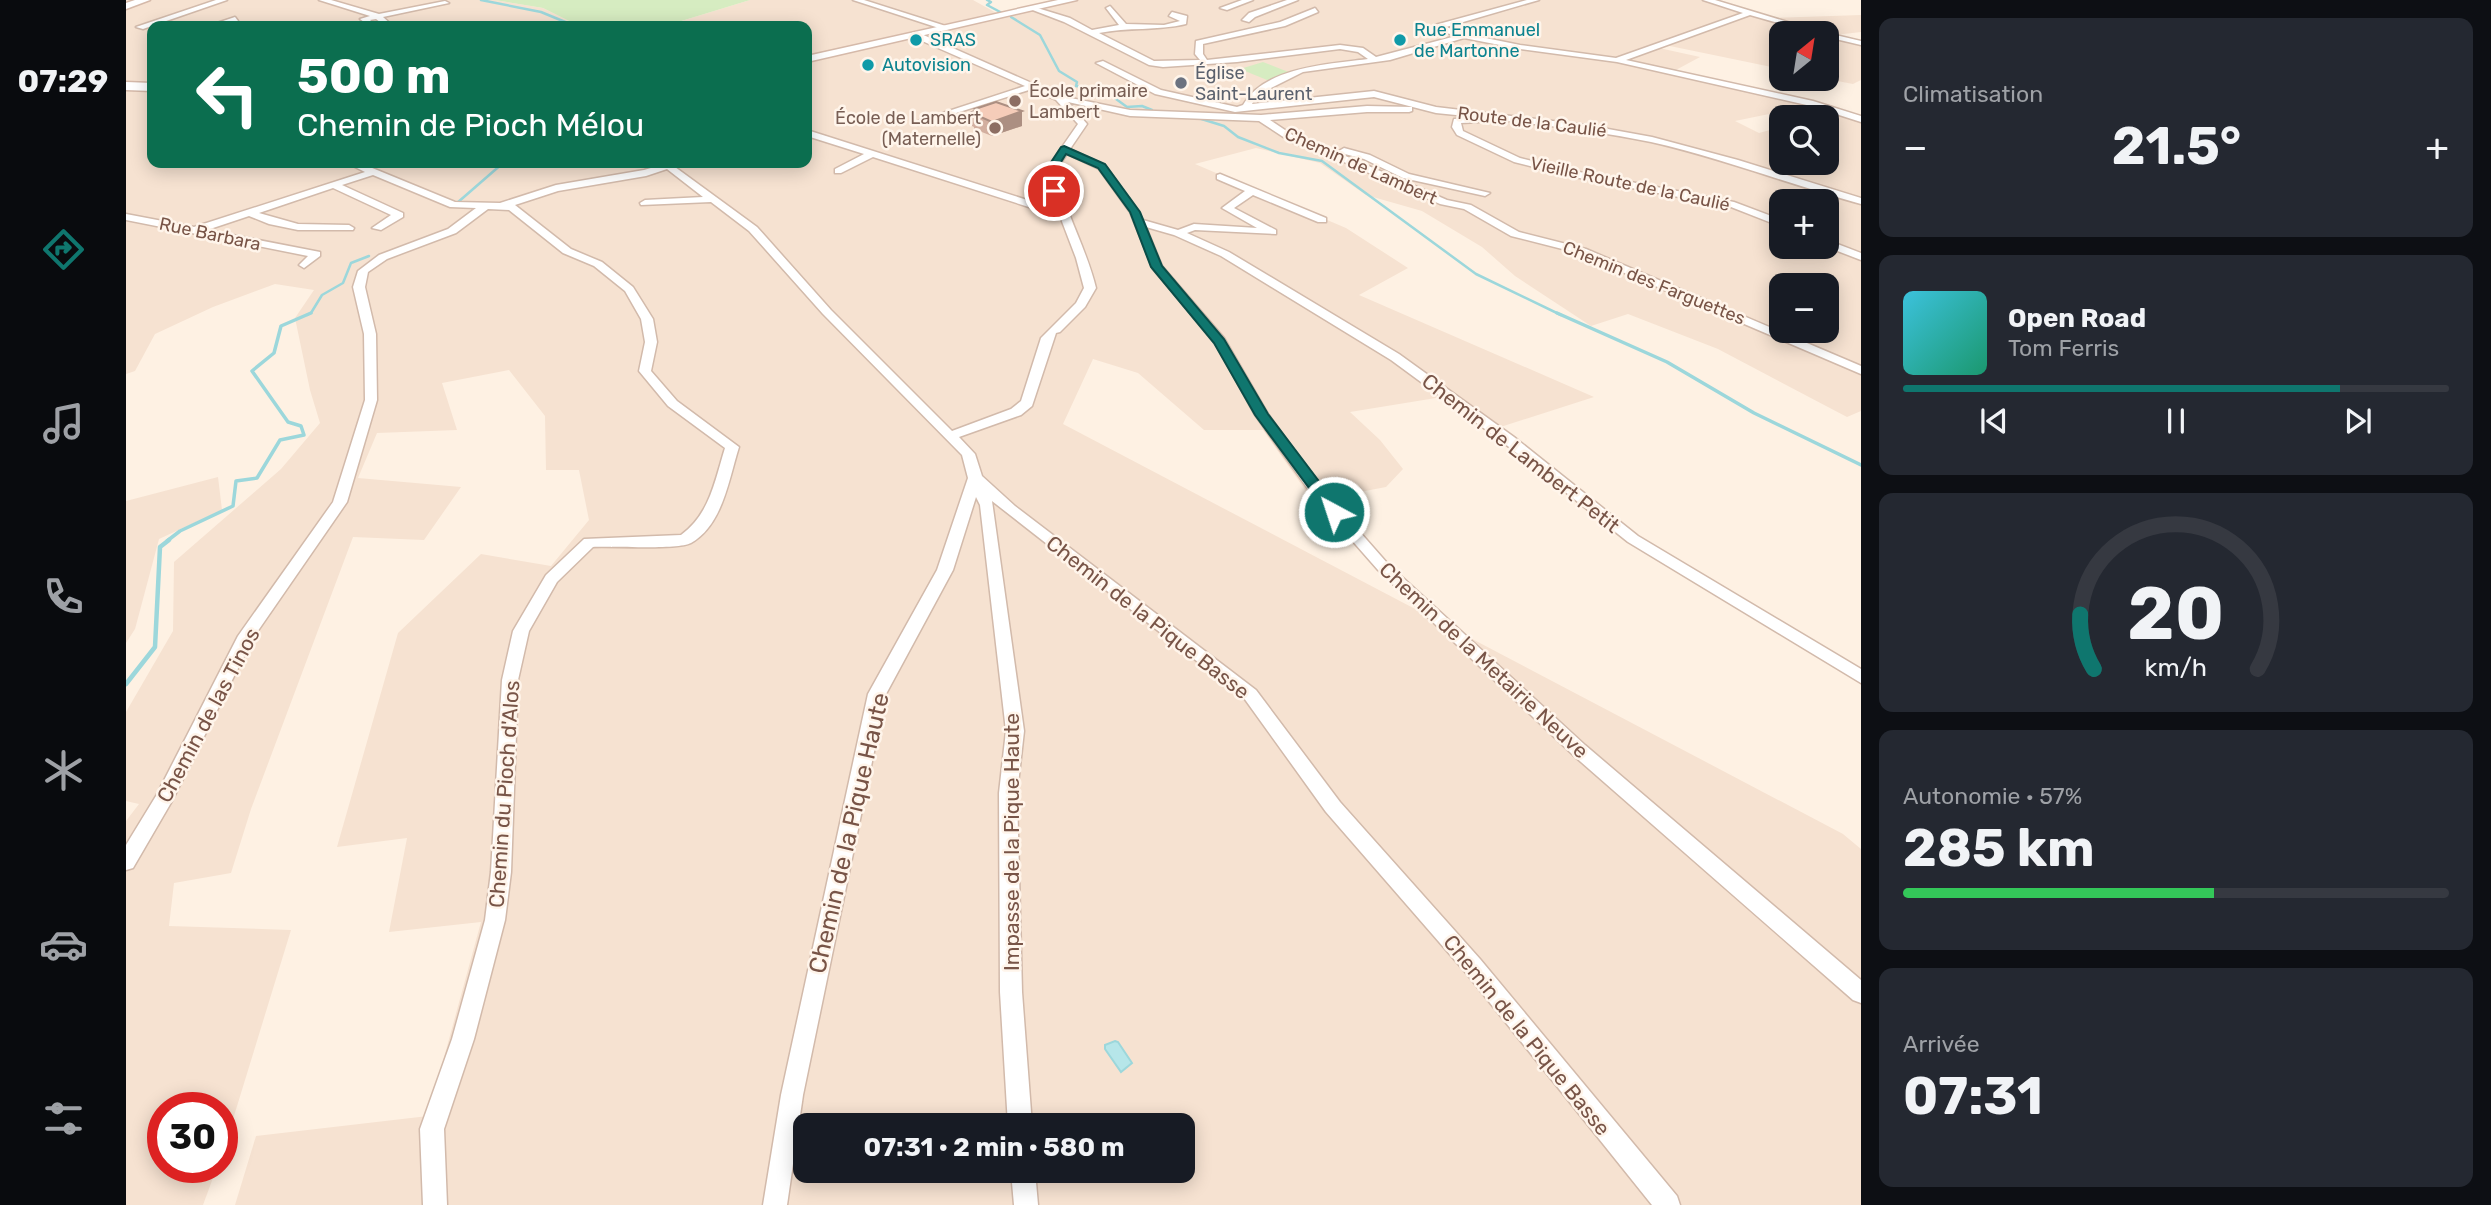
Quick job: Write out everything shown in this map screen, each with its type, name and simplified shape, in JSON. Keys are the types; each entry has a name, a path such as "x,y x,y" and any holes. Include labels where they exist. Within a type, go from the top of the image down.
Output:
{"main road":[{"path":"127,4 145,0"},
{"path":"812,58 1072,0"},
{"path":"126,86 147,87"}],"street":[{"path":"153,21 223,0"},
{"path":"323,0 376,15 383,21"},
{"path":"858,0 948,28"},
{"path":"1224,8 1249,0"},
{"path":"1246,20 1252,15 1294,0"},
{"path":"1535,0 1438,27 1464,36 1539,50 1617,60 1813,104 1861,119"},
{"path":"1707,0 1777,21"},
{"path":"367,21 364,19 376,15 445,2"},
{"path":"1110,8 1122,25"},
{"path":"1034,9 1089,30 1152,63 1175,66 1340,47 1360,50 1376,60"},
{"path":"1205,62 1199,54 1199,43 1282,24 1315,10"},
{"path":"1617,60 1749,13"},
{"path":"1089,30 1122,25 1164,27 1183,22 1184,18 1172,14"},
{"path":"228,21 235,19"},
{"path":"147,23 136,26 147,29"},
{"name":"Chemin de Lambert","path":"916,35 1059,98 1130,113 1261,118 1294,139 1434,198 1467,207 1486,217"},
{"path":"1246,108 1254,93 1301,71 1376,60 1464,36"},
{"path":"1839,38 1861,43"},
{"path":"1397,43 1412,52"},
{"path":"1100,63 1158,92 1235,109"},
{"path":"921,123 1032,86"},
{"name":"Route de la Caulié","path":"1196,114 1374,94 1436,110 1602,130 1689,149 1861,201"},
{"path":"950,436 1016,412 1027,403 1047,338 1081,304 1090,288 1077,244 1054,191 1051,170 1083,124 1059,98"},
{"path":"1261,118 1367,109 1436,110"},
{"name":"Vieille Route de la Caulié","path":"1506,118 1502,121 1457,121 1456,127 1460,133 1517,160 1569,173 1734,205 1769,219"},
{"path":"812,135 1038,207 1061,208"},
{"path":"1304,143 1367,156 1406,176 1434,198"},
{"name":"Chemin de la Metairie Neuve","path":"1064,149 1101,166 1140,222 1157,267 1220,341 1262,415 1318,493 1383,567 1579,750 1861,993"},
{"path":"838,171 872,154"},
{"path":"364,168 454,205 494,206 556,188 659,168"},
{"name":"Chemin de la Pique Basse","path":"678,168 753,229 827,312 968,454 975,478 1010,509 1250,694 1333,807 1473,966 1668,1205"},
{"path":"193,231 373,172"},
{"path":"1406,176 1485,193"},
{"path":"1220,177 1322,220"},
{"path":"333,185 398,215 377,228"},
{"path":"1178,233 1194,227 1272,232 1227,208 1252,191"},
{"path":"645,203 715,199"},
{"name":"Chemin de las Tinos","path":"126,862 163,801 246,636 340,502 371,400 370,334 359,287 363,271 383,257 452,231 494,206"},
{"name":"Chemin du Pioch d'Alos","path":"435,1205 432,1129 463,1039 495,920 501,872 509,680 521,631 551,579 589,542 685,540 699,532 708,520 732,447 685,412 651,381 645,371 651,342 647,319 629,289 598,264 567,251 512,207 494,206"},
{"path":"249,212 259,218 312,230 349,228"},
{"name":"Rue Barbara","path":"126,217 316,254 303,265"},
{"name":"Chemin des Farguettes","path":"1486,217 1515,234 1606,260 1861,370"},
{"name":"Chemin de Lambert Petit","path":"1140,222 1178,233 1225,254 1395,357 1509,440 1633,539 1861,677"},
{"path":"1839,248 1861,257"},
{"name":"Impasse de la Pique Haute","path":"975,478 987,505 1015,731 1008,793 1011,992 1019,1113"},
{"name":"Chemin de la Pique Haute","path":"775,1205 792,1095 877,694 945,570 975,478"},
{"path":"1024,1183 1026,1205"}],"shaded area":[{"path":"126,0 495,0 543,8 569,21 147,21 147,168 812,168 812,21 681,21 750,0 973,0 1000,15 1060,0 1711,0 1770,18 1861,15 1861,32 1839,35 1839,21 1769,21 1769,67 1665,45 1659,48 1700,57 1674,71 1817,104 1769,105 1769,114 1735,121 1759,133 1769,130 1769,175 1839,175 1839,115 1861,121 1861,411 1847,417 1718,349 1628,314 1591,326 1515,276 1482,247 1422,211 1366,195 1320,163 1256,148 1195,164 1346,228 1408,268 1359,295 1594,397 1488,431 1442,397 1350,412 1380,440 1403,469 1386,487 1313,501 1263,430 1204,430 1138,373 1093,359 1063,424 1843,834 1861,849 1861,1205 235,1205 256,1136 428,1116 481,922 389,932 407,838 337,847 398,633 481,554 551,566 589,520 579,470 546,470 545,416 509,370 442,383 457,430 377,433 358,478 461,487 424,540 353,537 251,809 231,873 174,883 169,926 291,930 238,1103 238,1092 147,1092 147,1183 211,1183 203,1205 126,1205 126,821 139,804 126,801 126,712 173,631 174,562 281,469 320,423 295,318 314,290 275,284 213,307 155,334 135,371 126,374"},
{"path":"1839,36 1861,42 1861,80 1853,84 1839,81"},
{"path":"218,477 222,510 159,539 135,629 126,643 126,501"}],"green space":[{"path":"495,0 750,0 681,21 569,21 543,8"},
{"path":"1263,62 1291,73 1272,82 1240,69"}],"water":[{"path":"1115,1041 1132,1063 1121,1072 1105,1049 1105,1045"}],"building":[{"path":"996,102 1022,111 992,122 972,112"}],"waterway":[{"path":"481,0 541,12 563,21"},
{"path":"987,0 991,2 987,5 1004,14"},
{"path":"1011,17 1040,35 1059,71 1077,82 1076,86 1105,91 1127,107 1142,106 1152,110"},
{"path":"1195,117 1224,126 1238,137 1279,153 1322,161 1476,274 1561,315"},
{"path":"457,203 497,168"},
{"path":"311,313 322,295 343,283 351,263 369,256"},
{"path":"167,541 180,531 233,506 236,481 257,478 280,440 304,435 301,426 288,422 252,371 274,353 281,326 311,313"},
{"path":"307,315 311,313"},
{"path":"1557,313 1667,362 1754,413 1861,465"},
{"path":"126,684 155,647 160,547 169,540"}],"place":[{"name":"SRAS","path":"916,40"},
{"name":"Rue Emmanuel de Martonne","path":"1400,40"},
{"name":"Autovision","path":"868,65"},
{"name":"Église Saint-Laurent","path":"1181,83"},
{"name":"École primaire Lambert","path":"1015,101"},
{"name":"École de Lambert (Maternelle)","path":"995,128"}],"route":[{"path":"1054,191 1051,170 1064,149 1101,166 1135,212 1157,267 1220,341 1262,415 1334,512"}]}
